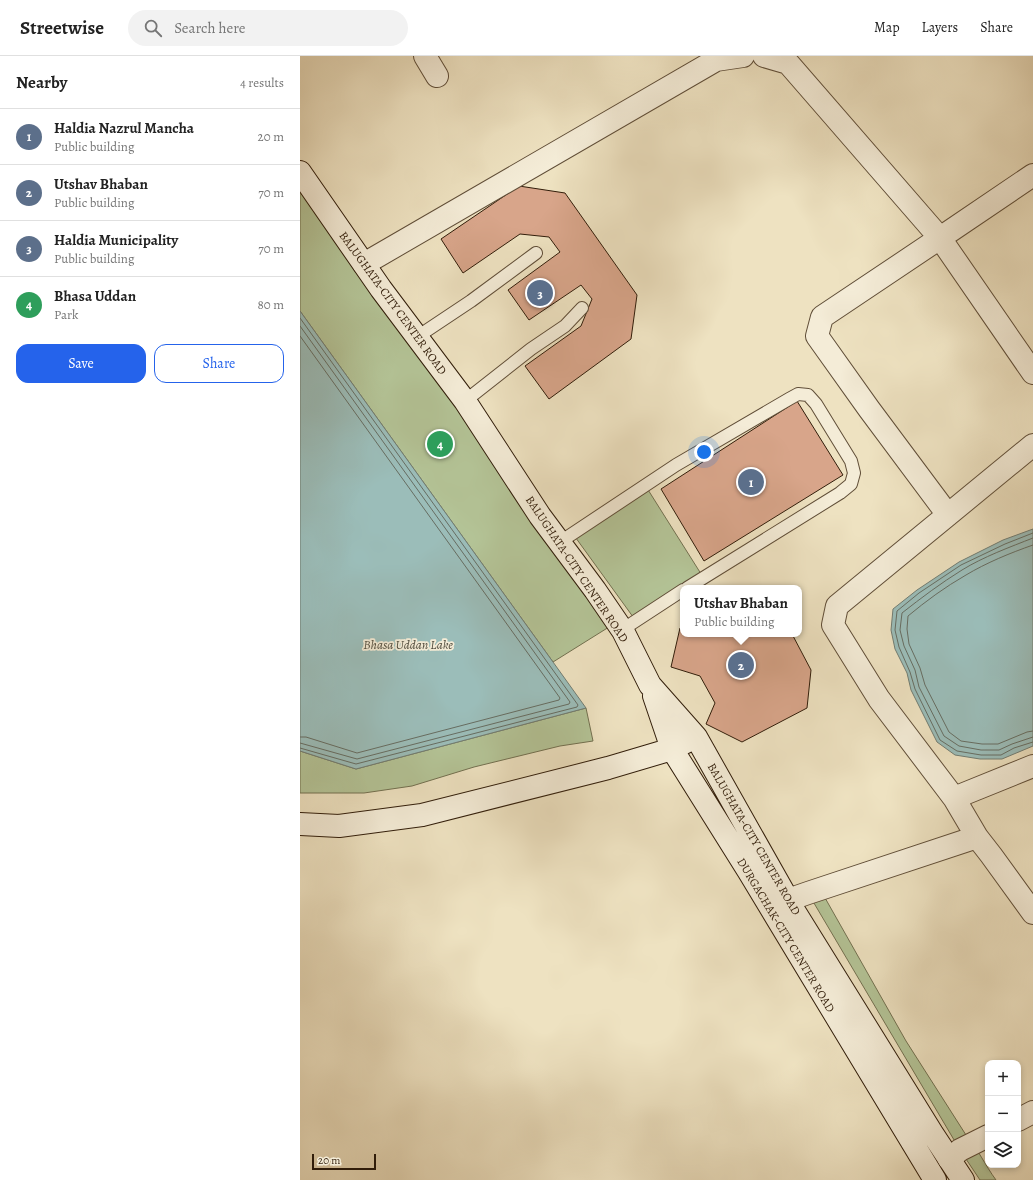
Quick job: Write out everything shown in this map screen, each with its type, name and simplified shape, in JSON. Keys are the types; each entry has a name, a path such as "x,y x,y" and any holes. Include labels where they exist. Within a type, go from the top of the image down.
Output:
{"street":[{"path":"425,56 437,76"},
{"path":"364,264 716,60 743,56"},
{"path":"764,56 788,63 940,238 1033,373"},
{"name":"BALUGHATA-CITY CENTER ROAD","path":"300,172 417,339 465,401 540,516 595,590 623,631 650,685 696,737 788,900 932,1133 963,1180"},
{"path":"948,515 817,336 822,317 1033,175"},
{"path":"1033,446 837,606 833,625 879,699 954,798 977,837 1033,913"},
{"name":"DURGACHAK-CITY CENTER ROAD","path":"650,685 672,749 761,892 935,1180"},
{"path":"300,824 339,826 422,815 608,768 672,749 696,737"},
{"path":"954,798 1033,766"},
{"path":"788,900 977,837"},
{"path":"1021,1118 1033,1112"},
{"path":"949,1159 960,1150 985,1138"}],"lane":[{"path":"417,339 423,333 471,301 536,253"},
{"path":"465,401 531,349 565,326 582,308"},
{"path":"560,542 676,465 793,396 798,394 808,395 816,404 851,461 854,473 851,484 840,493 692,585"},
{"path":"623,631 631,624 680,592"}],"green space":[{"path":"300,186 458,404 609,627 553,662 300,311"},
{"path":"645,485 703,577 691,585 680,585 680,592 636,621 573,534"},
{"path":"586,708 593,741 560,746 474,767 412,786 364,793 300,793 300,751 356,769"},
{"path":"820,889 906,1041 974,1146 985,1164 985,1168 987,1168 996,1180 980,1180 960,1150 808,893"}],"water":[{"name":"Bhasa Uddan Lake","path":"300,311 586,708 356,769 300,751"},
{"path":"1033,529 1033,746 1002,759 980,759 955,755 937,742 911,690 907,673 895,649 891,630 893,609 917,590 959,562 1003,540"}],"building":[{"path":"519,186 565,193 637,295 631,339 549,399 525,366 581,326 592,299 581,285 529,320 508,290 560,252 549,237 520,234 463,273 441,239"},
{"path":"797,401 843,475 704,561 661,489"},
{"path":"680,628 680,637 794,637 811,670 807,708 742,742 706,724 715,703 700,676 671,667"}],"place":[{"name":"Haldia Municipality","path":"540,293"},
{"name":"Bhasa Uddan","path":"440,444"},
{"name":"Haldia Nazrul Mancha","path":"751,482"},
{"name":"Utshav Bhaban","path":"741,665"}]}
